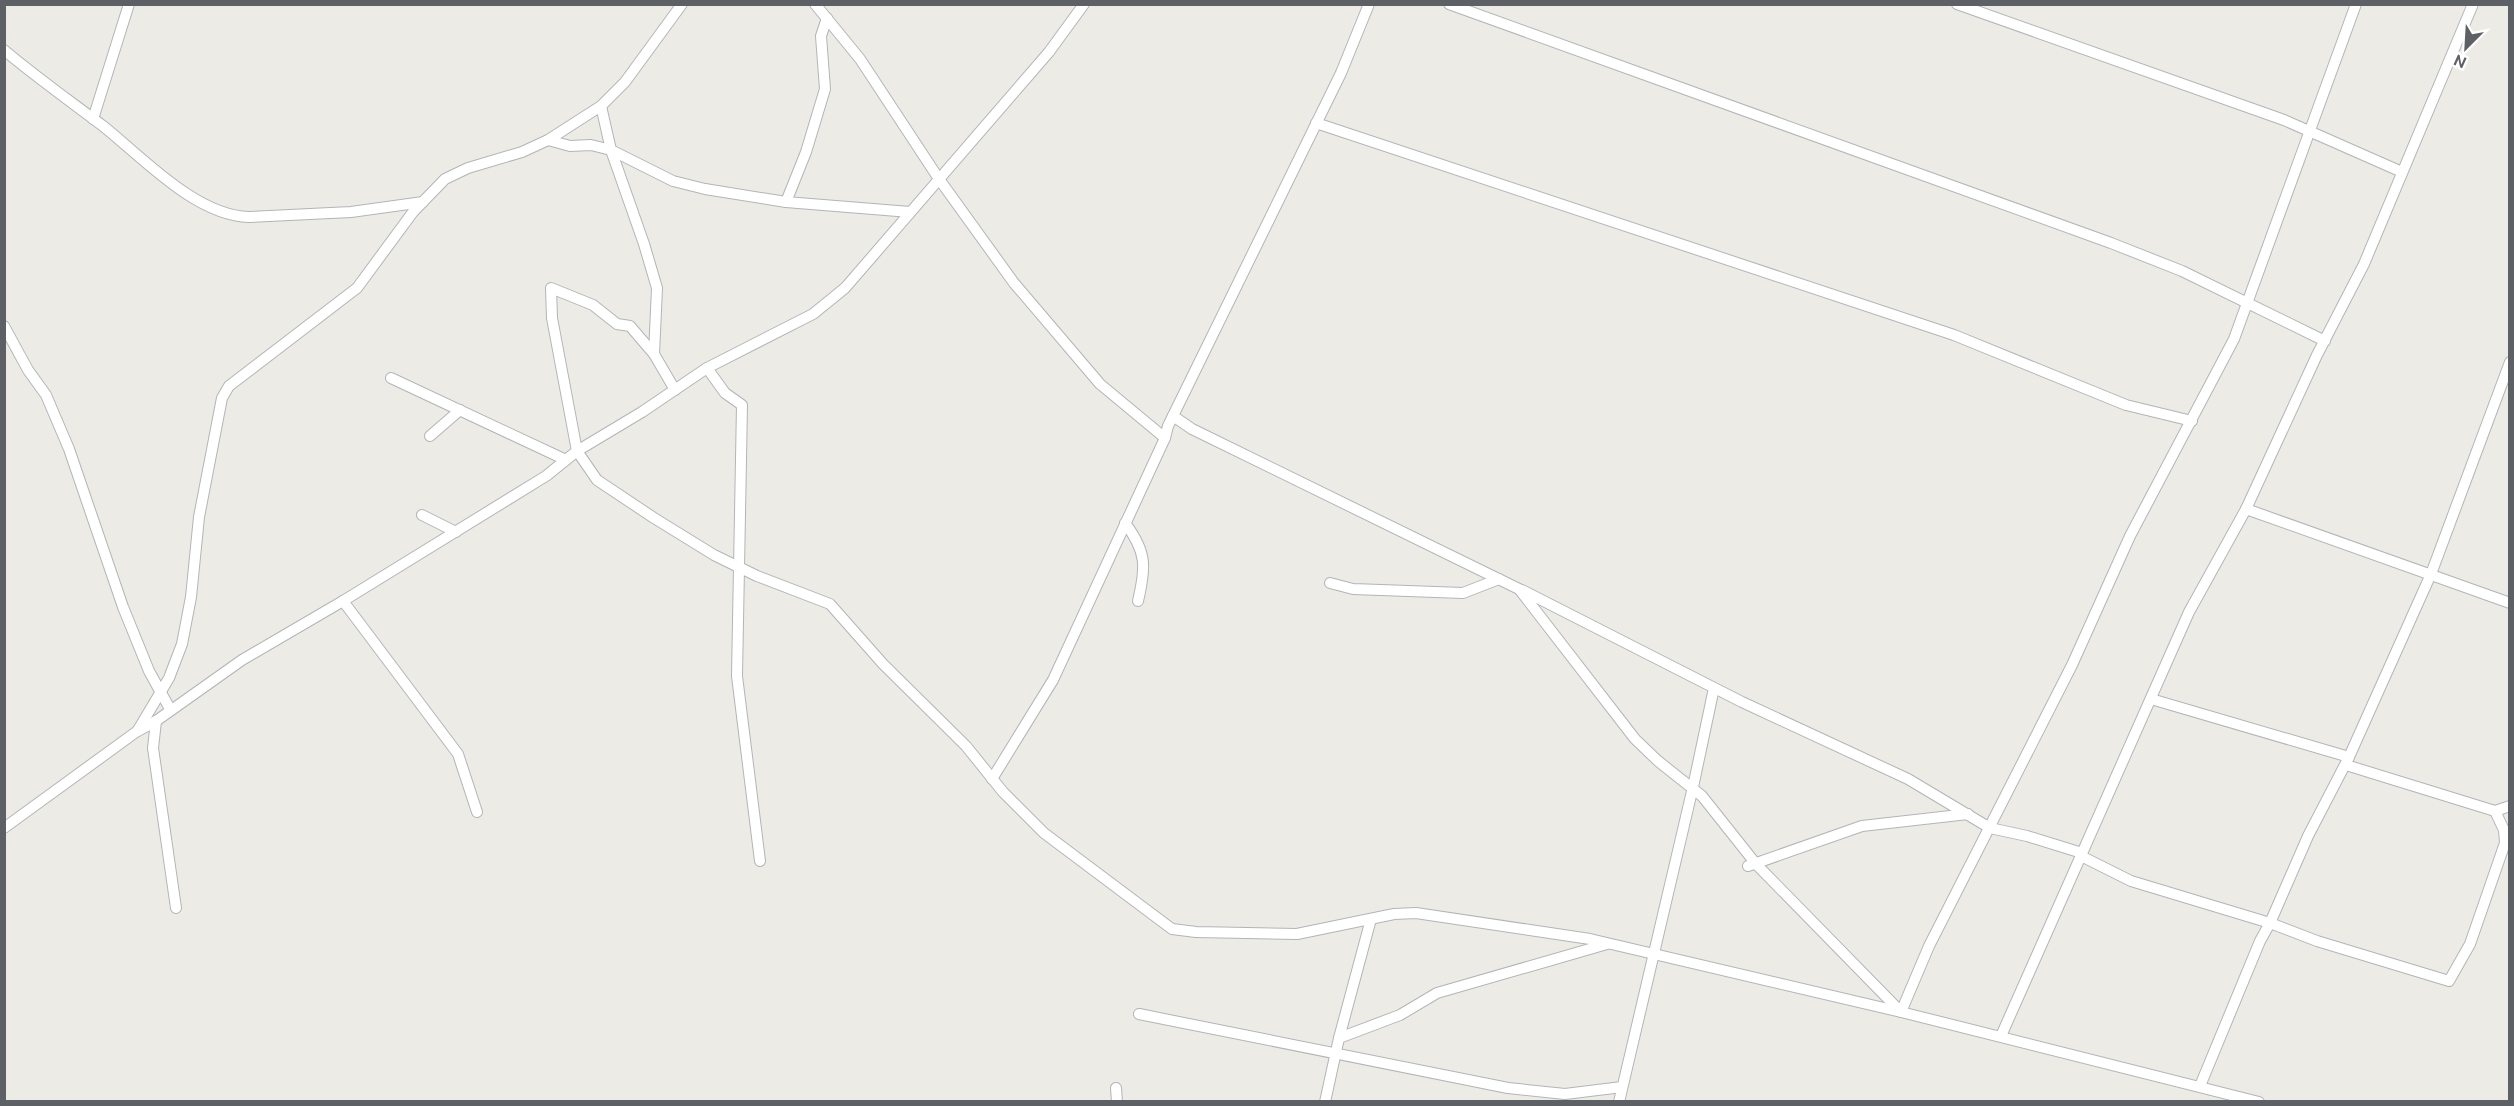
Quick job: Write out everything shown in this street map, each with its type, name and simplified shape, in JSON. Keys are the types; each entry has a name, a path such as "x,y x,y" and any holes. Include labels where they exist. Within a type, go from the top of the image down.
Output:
{"street":[{"path":"93,119 129,4"},
{"path":"136,732 169,678 182,644 191,597 201,506 222,398 229,386 357,288 423,202 445,179 468,168 522,152 548,140 601,106 624,82 682,4"},
{"path":"814,4 860,59 939,179 1014,283 1100,384 1164,438"},
{"path":"4,828 136,732 156,721 242,660 343,601 546,476 577,451 706,368 813,314 830,303 1049,52 1083,4"},
{"path":"992,779 1053,680 1173,416 1341,73 1370,4"},
{"path":"1449,4 2112,243 2182,271 2325,341"},
{"path":"1958,4 2284,120 2402,172"},
{"path":"1901,1012 1929,946 2072,665 2130,536 2234,339 2356,4"},
{"path":"2001,1036 2189,612 2246,509 2364,264 2473,4"},
{"path":"786,202 807,152 825,89 821,36 827,18"},
{"path":"4,50 178,188 219,211 236,216 351,212 423,202"},
{"path":"601,106 612,150 657,288 654,354"},
{"path":"1316,123 1954,335 2126,405 2192,421"},
{"path":"548,140 570,146 591,145 612,150 673,181 705,189 786,202 910,212"},
{"path":"675,390 654,354 630,327 617,324 593,305 551,288 552,318 577,451 593,475 608,488 674,531 739,567 830,604 883,664 966,746 1003,792 1044,833 1172,929 1196,932 1297,934 1394,914 1416,913 1609,943 2001,1036 2259,1101"},
{"path":"4,326 28,370 46,395 69,449 123,607 149,671 170,709"},
{"path":"2200,1086 2260,941 2308,836 2348,761 2431,574 2510,362"},
{"path":"706,368 725,393 742,405 737,676 760,861"},
{"path":"392,378 566,460"},
{"path":"430,436 460,410"},
{"path":"1173,416 1192,429 1499,579 1714,688 1908,779 1990,828 2051,843 2081,855 2132,881 2270,923 2318,941 2446,982 2450,981 2470,944 2504,864 2504,830 2495,811"},
{"path":"2246,509 2385,561 2431,574 2470,591 2510,603"},
{"path":"422,515 456,532"},
{"path":"1125,523 1137,539 1143,555 1144,574 1138,601"},
{"path":"1330,583 1353,589 1463,593 1499,579"},
{"path":"1519,589 1635,739 1658,761 1693,788 1752,865 1901,1012"},
{"path":"343,601 458,754 477,812"},
{"path":"1619,1101 1693,788 1714,688"},
{"path":"2151,699 2348,761 2495,811 2510,806"},
{"path":"156,721 153,748 176,908"},
{"path":"1752,865 1862,826 1968,814"},
{"path":"2505,843 2510,831"},
{"path":"1325,1101 1339,1038 1371,919"},
{"path":"1339,1038 1400,1015 1437,993 1609,943"},
{"path":"1139,1014 1508,1088 1564,1094 1622,1087"},
{"path":"1116,1088 1117,1101"}]}
